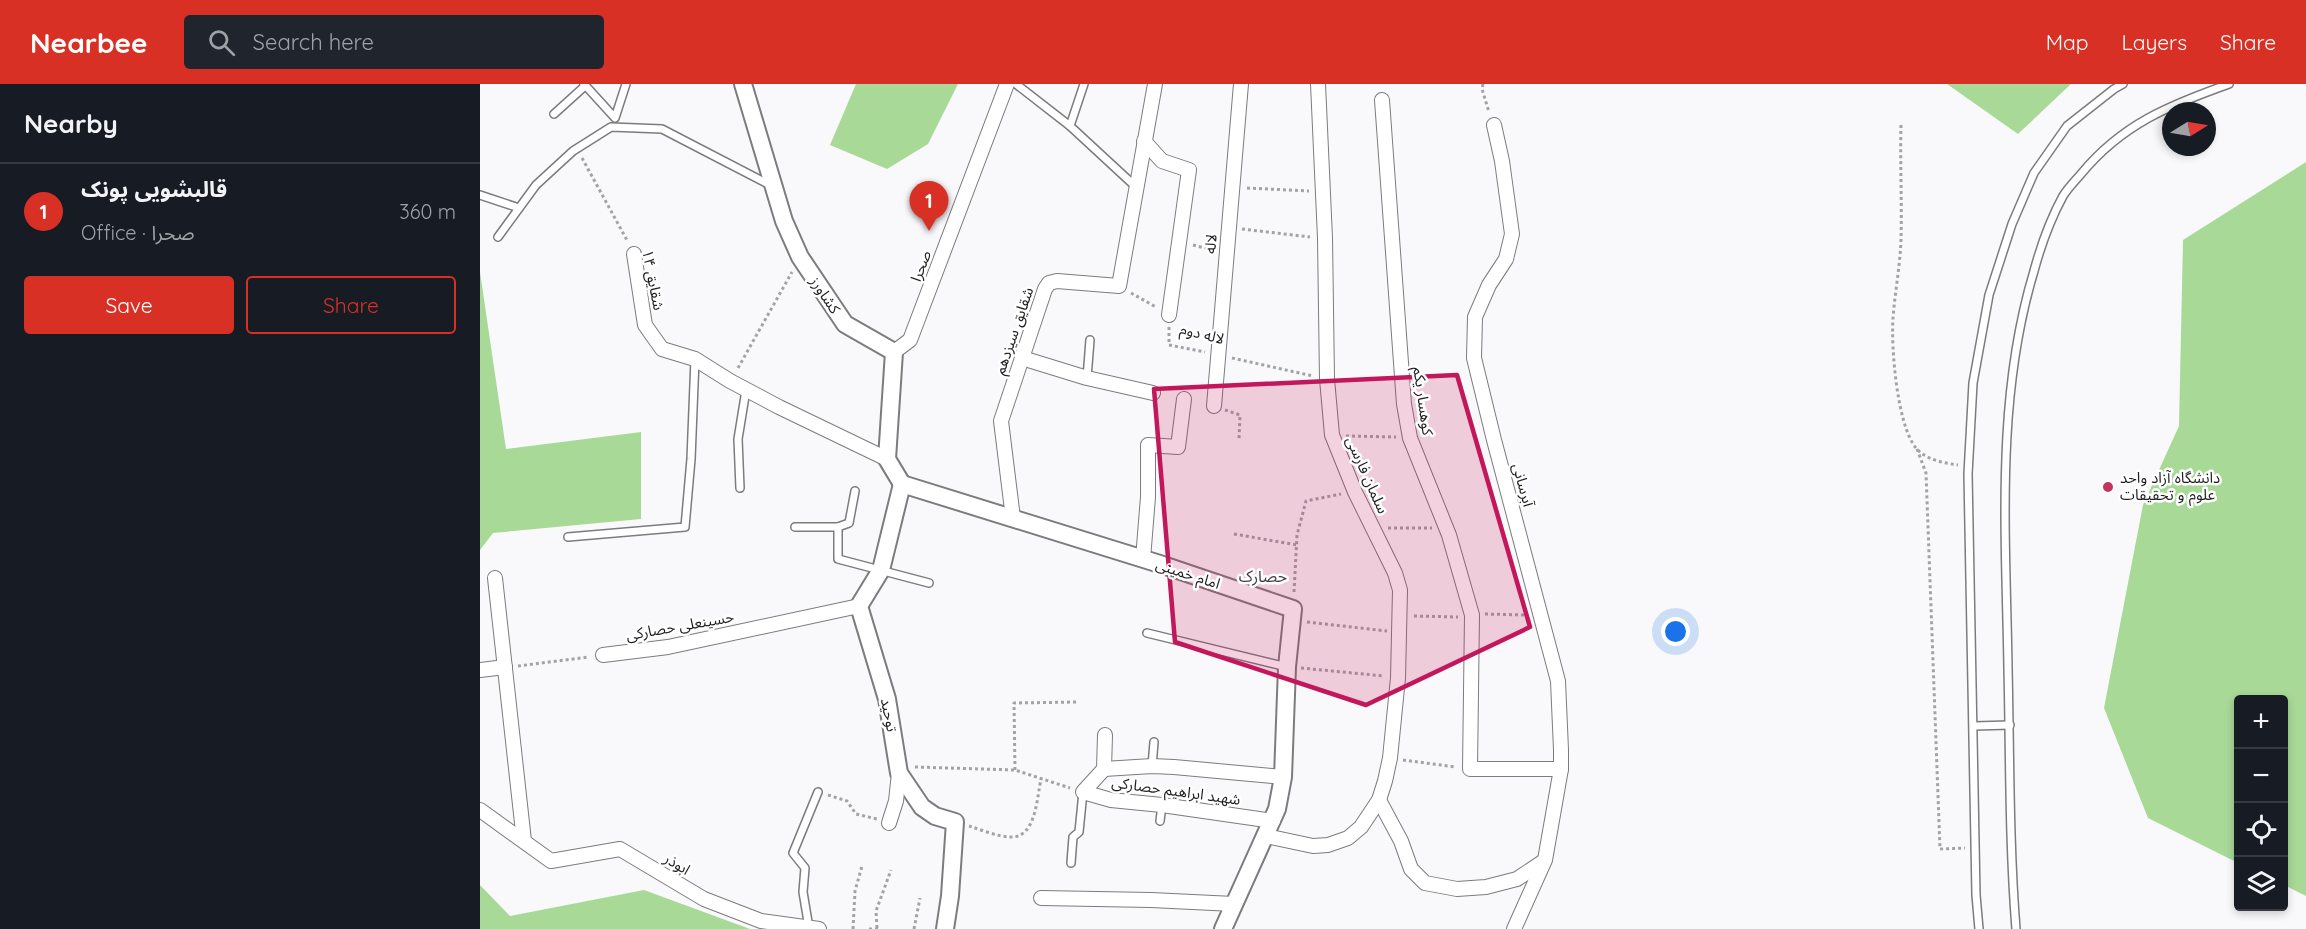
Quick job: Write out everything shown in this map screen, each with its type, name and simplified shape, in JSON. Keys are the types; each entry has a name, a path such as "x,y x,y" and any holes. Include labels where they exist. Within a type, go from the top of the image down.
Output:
{"street":[{"name":"کشاورز","path":"743,84 784,221 800,257 845,324 894,352"},
{"name":"صحرا","path":"894,352 910,340 1006,84"},
{"path":"1119,286 1155,84"},
{"name":"لاله","path":"1214,406 1241,84"},
{"name":"سلمان فارسی","path":"1318,84 1325,238 1327,379 1332,435 1355,492 1395,573 1400,590 1398,678 1390,758 1379,800"},
{"name":"کوهسار یکم","path":"1382,100 1404,404 1410,438 1446,529 1472,615 1470,769"},
{"name":"آبرسانی","path":"1494,125 1502,161 1512,234 1506,259 1489,285 1474,317 1474,358 1558,681 1561,769 1545,860 1514,929"},
{"name":"لاله دوم","path":"1144,141 1162,161 1189,170 1169,315"},
{"name":"شقایق ۱۴","path":"634,254 645,325 662,349 695,359 746,390 887,459"},
{"name":"شقایق سیزدهم","path":"1013,518 1001,421 1045,289 1049,283 1058,281 1119,286"},
{"path":"859,606 881,570 902,484 887,459 894,352"},
{"path":"1022,358 1087,378 1153,393"},
{"path":"1143,559 1148,497 1148,445 1178,447 1184,399"},
{"name":"امام خمینی","path":"902,484 1143,559 1292,615"},
{"path":"495,578 524,841"},
{"name":"حسینعلی حصارکی","path":"603,655 668,647 859,606"},
{"name":"توحید","path":"859,606 887,699 899,770 922,807 935,816 955,822"},
{"path":"1223,929 1269,829 1283,777 1287,667 1292,615"},
{"path":"480,670 505,667"},
{"path":"1083,792 1104,769 1105,735"},
{"path":"1104,769 1152,766 1283,777"},
{"path":"1470,769 1561,769"},
{"path":"889,823 896,801 899,770"},
{"name":"شهید ابراهیم حصارکی","path":"1083,792 1111,800 1162,805 1269,829"},
{"path":"1269,829 1313,846 1328,845 1348,838 1361,827 1379,800 1401,841 1411,869 1425,883 1457,889 1486,887 1517,879 1545,860"},
{"name":"ابوذر","path":"480,810 551,861 620,849 704,899 761,921 819,929"},
{"path":"945,929 950,896 955,822"},
{"path":"1041,898 1234,904"}],"lane":[{"path":"554,114 585,85 615,118 626,84"},
{"path":"1016,84 1070,126 1136,187"},
{"path":"1070,126 1084,84"},
{"path":"1979,929 1969,466 1973,383 1989,295 2012,224 2034,173 2067,126 2123,84"},
{"path":"2016,929 2012,882 2005,474 2009,389 2024,304 2044,237 2064,195 2096,156 2136,123 2184,100 2229,84"},
{"path":"498,237 536,185 576,149 611,127 662,129 774,187"},
{"path":"480,195 519,208"},
{"path":"1087,378 1090,340"},
{"path":"568,537 685,527 691,459 695,359"},
{"path":"740,488 738,439 746,390"},
{"path":"795,527 838,527 849,523 855,491"},
{"path":"838,527 838,559 929,583"},
{"path":"1147,633 1287,667"},
{"path":"1974,726 2010,725"},
{"path":"1152,766 1154,742"},
{"path":"808,928 803,892 805,868 793,853 818,792"},
{"path":"1071,863 1073,837 1078,832 1083,792"},
{"path":"1160,821 1162,805"}],"path":[{"path":"1483,84 1482,89 1494,125"},
{"path":"1901,125 1899,176 1901,242 1893,321 1896,374 1902,418 1926,473 1940,849 1976,848"},
{"name":"شقایق ۱۴","path":"576,149 634,254"},
{"path":"1233,187 1323,191"},
{"path":"1228,228 1325,238"},
{"path":"1179,242 1227,253"},
{"path":"730,381 800,257"},
{"path":"1119,286 1169,315"},
{"name":"لاله دوم","path":"1169,315 1169,345 1327,379"},
{"path":"1239,439 1240,415"},
{"path":"1332,435 1410,438"},
{"path":"1917,449 1939,463 1969,466"},
{"path":"1355,492 1306,501 1297,545 1292,615 1400,633"},
{"path":"1373,528 1446,529"},
{"path":"1234,534 1297,545"},
{"path":"1401,616 1540,615"},
{"path":"505,667 603,655"},
{"path":"1287,667 1398,678"},
{"path":"1015,770 1014,703 1076,702"},
{"path":"1390,758 1470,769"},
{"path":"899,770 1015,770 1083,792"},
{"path":"955,822 1012,838 1025,833 1030,826 1041,779"},
{"path":"818,792 847,801 856,814 889,823"},
{"path":"853,929 855,891 862,866"},
{"path":"869,929 879,928 876,911 891,870"},
{"path":"914,929 920,898"}],"highlighted area":[{"path":"1457,375 1530,627 1366,705 1175,642 1154,389"}],"green space":[{"path":"856,84 958,84 928,144 887,169 830,145"},
{"path":"1947,84 2071,84 2018,134"},
{"path":"2306,162 2306,896 2288,887 2288,695 2234,695 2234,861 2148,818 2104,708 2143,505 2179,426 2183,240"},
{"path":"480,272 506,449 641,432 641,519 493,533 480,550"},
{"path":"480,885 510,916 644,890 750,929 480,929"}],"place":[{"name":"قالبشویی پونک","path":"929,231"},
{"name":"دانشگاه آزاد واحد علوم و تحقیقات","path":"2108,487"}],"district":[{"name":"حصارک","path":"1263,576"}]}
